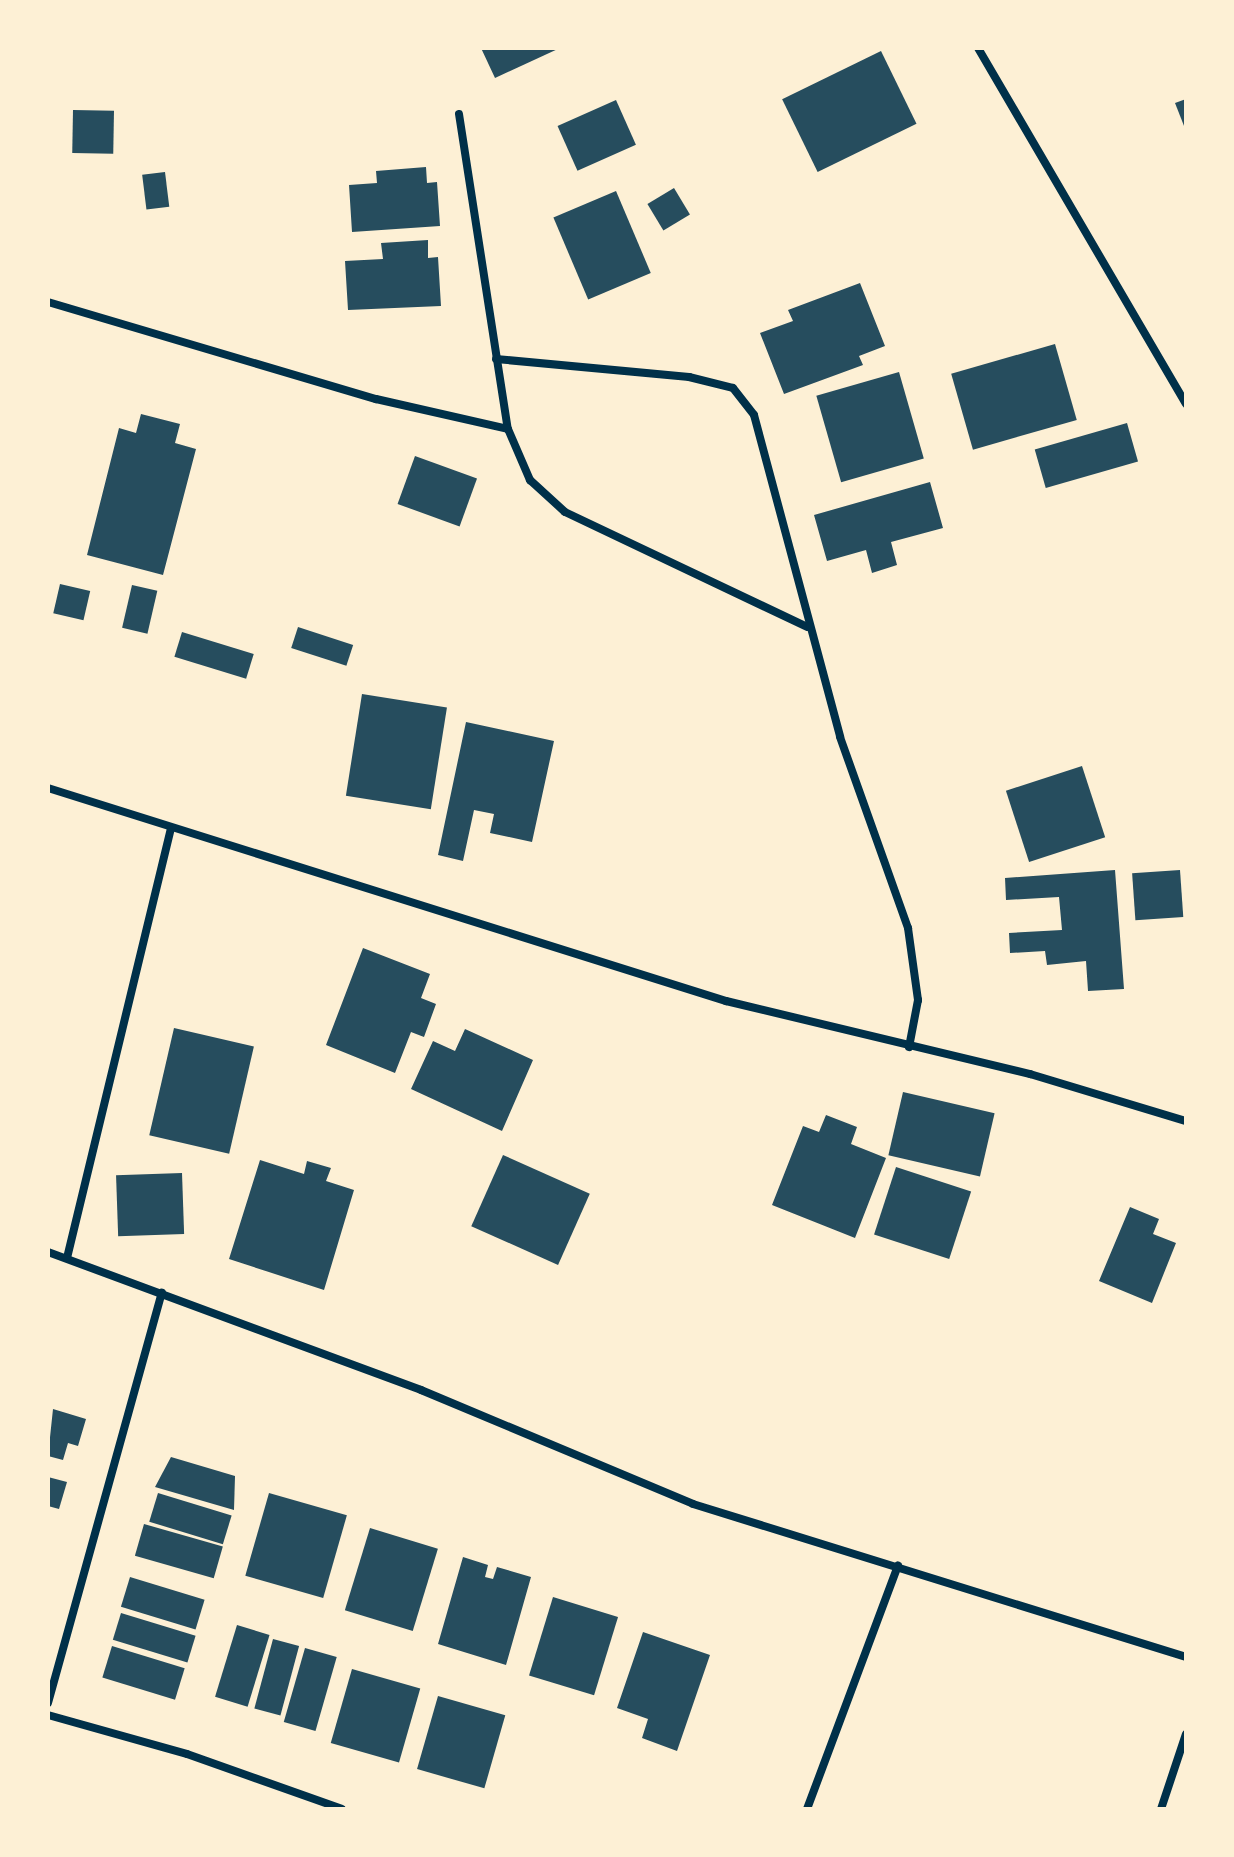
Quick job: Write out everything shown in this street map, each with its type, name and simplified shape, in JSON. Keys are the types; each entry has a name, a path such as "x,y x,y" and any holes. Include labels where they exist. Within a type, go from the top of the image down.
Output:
{"street":[{"path":"978,48 1186,404"},
{"path":"459,114 508,429 530,480 565,512 807,627"},
{"path":"48,302 376,399 508,429"},
{"path":"496,359 733,388 754,415 807,627 908,928 918,1000 909,1047"},
{"path":"48,788 726,1001 1186,1121"},
{"path":"67,1258 171,829"},
{"path":"48,1252 162,1293 693,1504 898,1565 1186,1657"},
{"path":"48,1703 162,1293"},
{"path":"807,1809 898,1565"},
{"path":"48,1715 187,1754 342,1809"},
{"path":"1161,1809 1186,1734"}],"building":[{"path":"481,48 560,48 495,78"},
{"path":"881,51 917,124 818,172 782,99"},
{"path":"1186,99 1186,131 1175,103"},
{"path":"616,100 636,145 577,171 558,126"},
{"path":"73,110 114,111 113,154 72,153"},
{"path":"426,167 427,183 437,182 440,226 352,232 349,185 377,183 376,171"},
{"path":"165,172 169,207 146,210 142,175"},
{"path":"674,188 690,215 663,231 647,204"},
{"path":"616,191 651,273 588,299 553,218"},
{"path":"428,240 428,258 438,257 441,306 348,310 345,261 383,259 381,243"},
{"path":"860,283 885,346 859,356 863,365 784,394 760,333 793,321 788,310"},
{"path":"1055,344 1077,420 973,450 951,374"},
{"path":"899,372 924,459 841,482 816,396"},
{"path":"141,414 180,424 175,443 196,449 163,575 87,555 119,428 136,433"},
{"path":"1127,423 1138,461 1046,488 1035,449"},
{"path":"415,456 477,479 460,526 398,504"},
{"path":"930,482 943,528 891,542 897,565 872,573 866,550 827,561 814,515"},
{"path":"60,584 90,591 83,620 53,613"},
{"path":"132,585 157,591 147,634 122,628"},
{"path":"298,627 353,645 346,666 291,648"},
{"path":"182,632 254,654 246,679 174,657"},
{"path":"362,694 447,707 431,809 346,796"},
{"path":"466,722 554,741 532,842 490,833 494,814 474,810 463,861 438,855"},
{"path":"1082,766 1105,837 1029,862 1006,791"},
{"path":"1115,870 1124,989 1088,991 1086,961 1047,965 1045,951 1010,953 1009,933 1062,930 1059,897 1006,900 1005,878"},
{"path":"1180,870 1183,917 1135,920 1132,873"},
{"path":"363,948 430,974 421,998 436,1004 424,1037 411,1032 395,1073 326,1045"},
{"path":"174,1028 254,1046 229,1154 149,1135"},
{"path":"465,1029 533,1060 502,1131 411,1089 433,1041 455,1051"},
{"path":"903,1092 995,1113 980,1176 888,1155"},
{"path":"826,1115 857,1127 851,1144 886,1158 855,1238 772,1205 803,1126 819,1132"},
{"path":"503,1155 590,1194 558,1265 471,1226"},
{"path":"260,1160 304,1174 307,1161 331,1168 326,1181 354,1190 324,1290 229,1259"},
{"path":"896,1167 971,1191 949,1259 874,1235"},
{"path":"182,1173 184,1234 118,1236 116,1175"},
{"path":"1130,1207 1159,1219 1153,1234 1176,1243 1152,1303 1099,1281"},
{"path":"53,1409 86,1419 78,1446 68,1443 63,1460 48,1456"},
{"path":"171,1457 235,1476 234,1510 155,1487"},
{"path":"48,1477 67,1482 59,1509 48,1506"},
{"path":"158,1493 232,1516 223,1544 149,1522"},
{"path":"269,1493 347,1515 323,1598 245,1576"},
{"path":"144,1524 223,1547 214,1578 135,1556"},
{"path":"370,1528 438,1549 413,1631 345,1610"},
{"path":"463,1557 488,1565 485,1577 493,1579 497,1567 531,1577 506,1665 438,1644"},
{"path":"130,1577 205,1600 196,1629 121,1607"},
{"path":"553,1597 618,1617 594,1695 529,1675"},
{"path":"121,1613 196,1636 187,1663 113,1640"},
{"path":"237,1625 270,1635 248,1707 215,1697"},
{"path":"643,1632 710,1655 677,1751 642,1738 648,1719 617,1708"},
{"path":"273,1639 299,1646 280,1716 254,1709"},
{"path":"112,1646 185,1668 175,1700 102,1678"},
{"path":"305,1648 337,1657 315,1731 284,1722"},
{"path":"352,1669 420,1689 399,1763 331,1743"},
{"path":"438,1696 505,1715 484,1788 417,1769"}]}
